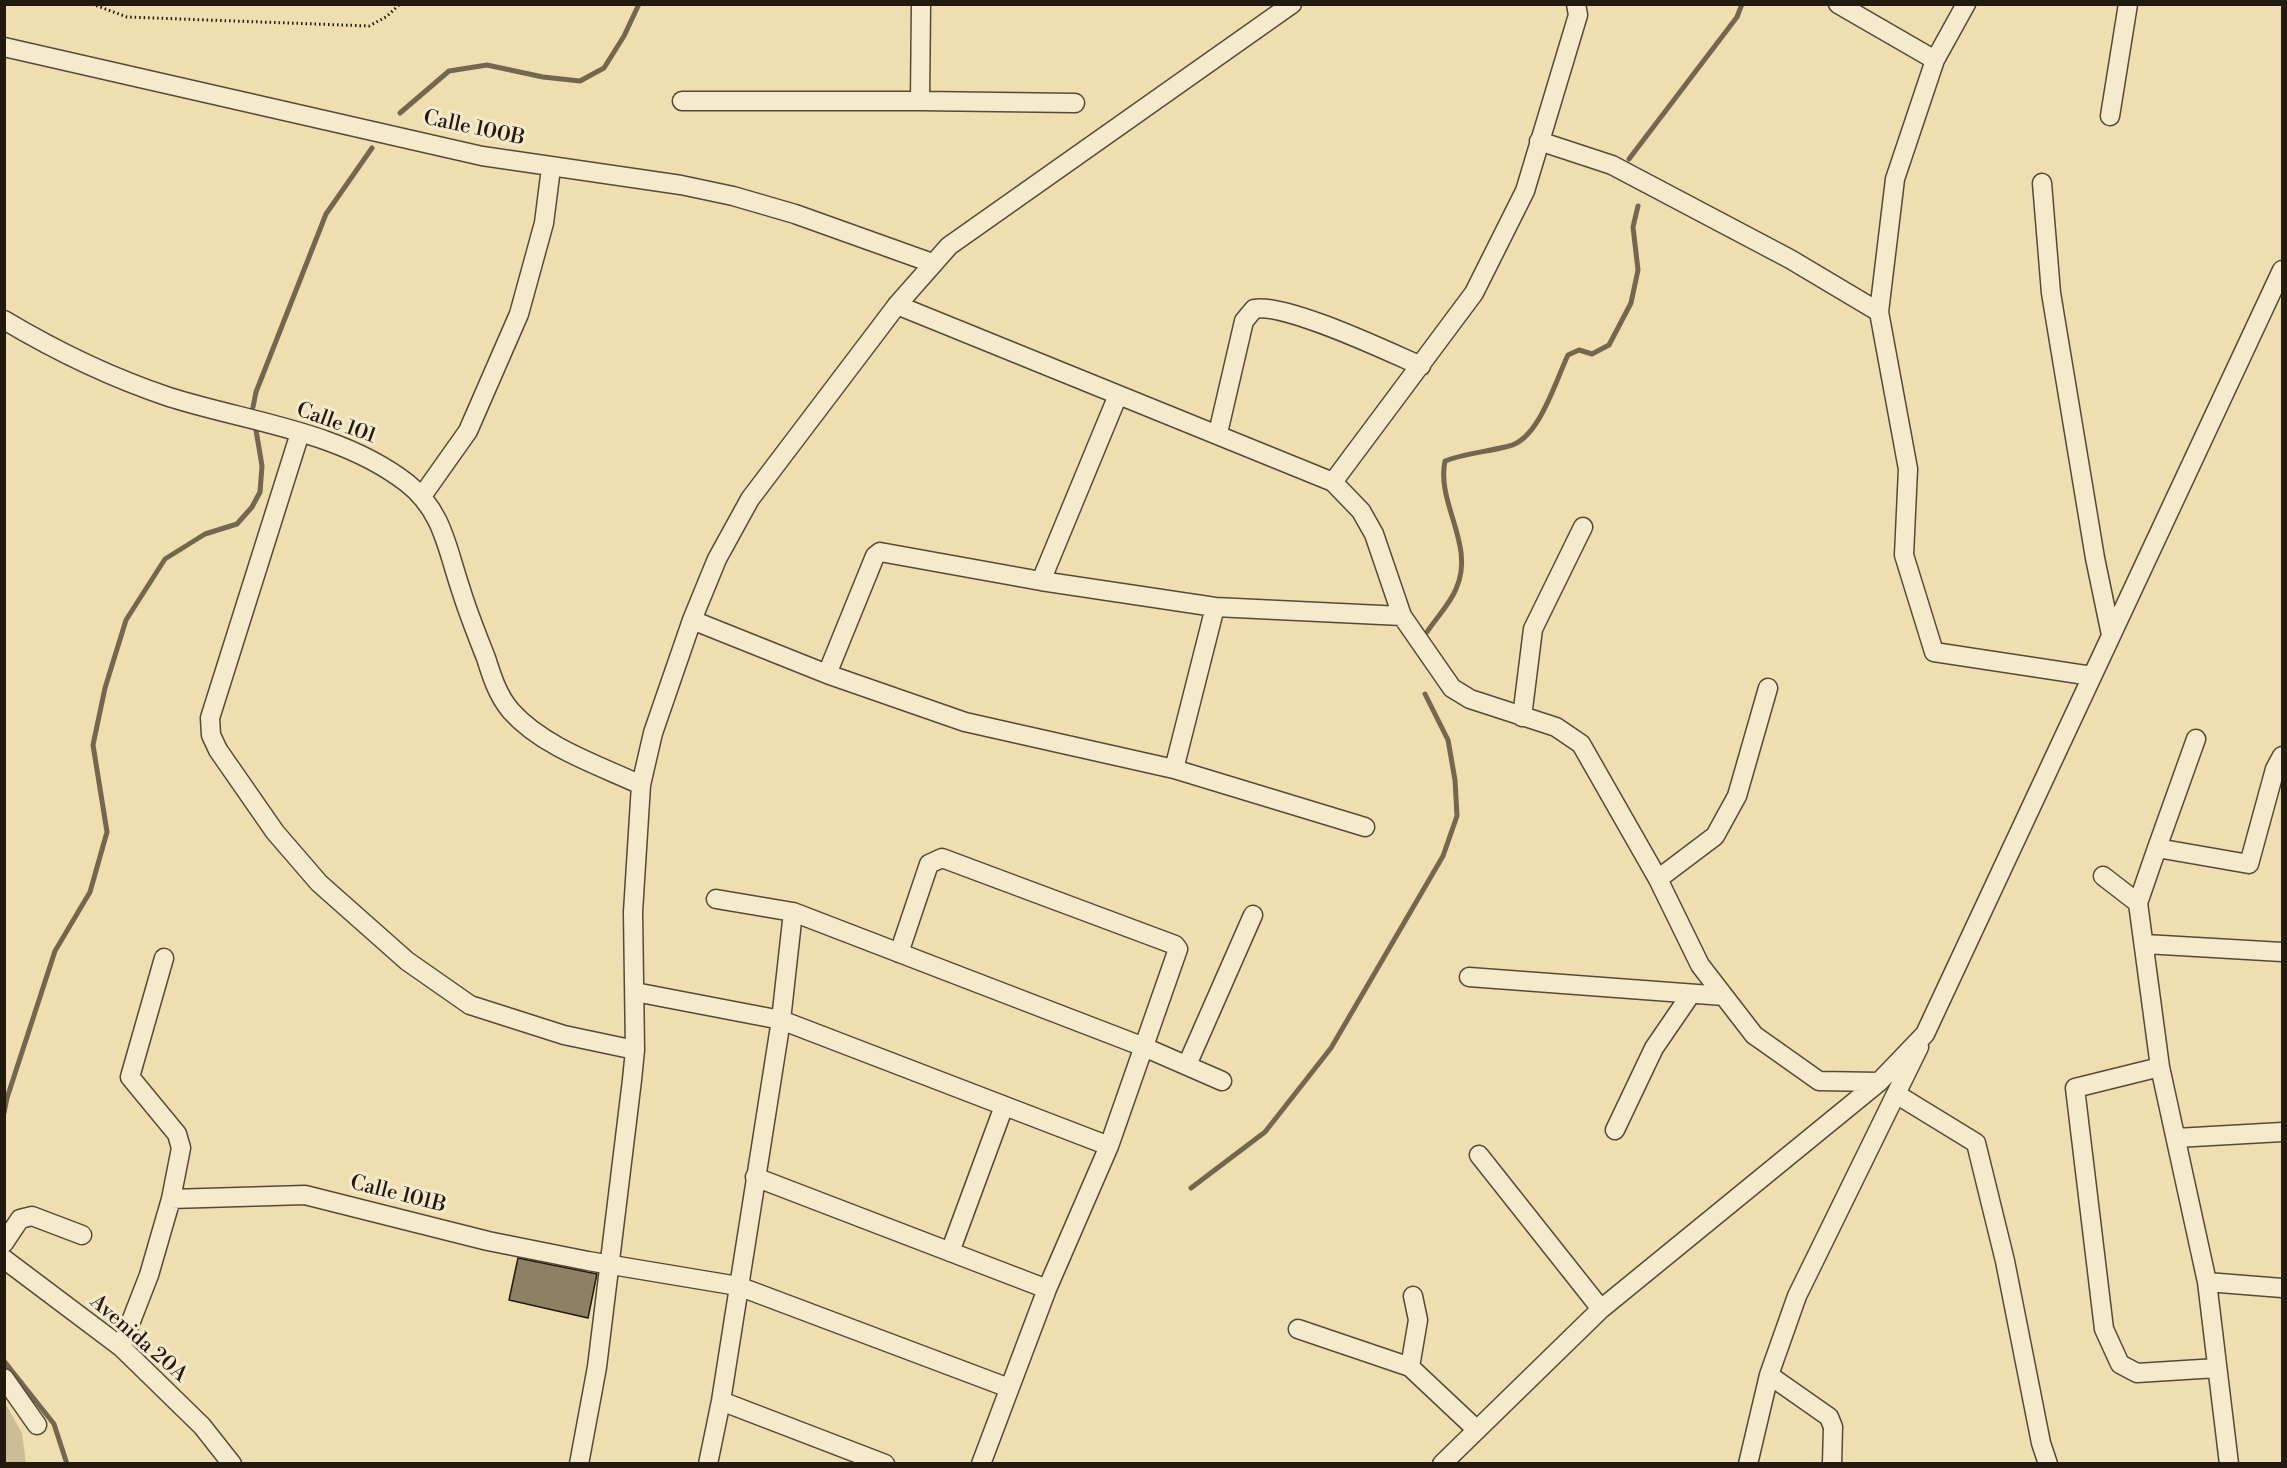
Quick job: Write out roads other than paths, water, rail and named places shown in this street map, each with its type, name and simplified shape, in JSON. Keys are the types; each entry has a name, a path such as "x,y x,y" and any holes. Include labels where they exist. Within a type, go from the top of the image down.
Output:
{"street":[{"path":"920,101 921,4"},
{"path":"579,1464 597,1367 611,1264 635,1050 633,912 641,785 653,733 692,620 717,559 750,499 897,305 949,246 1292,4"},
{"path":"1333,482 1474,293 1525,191 1578,15 1576,4"},
{"path":"1838,4 1935,60"},
{"path":"1966,4 1935,60 1895,179 1879,312 1908,469 1904,555 1934,652 2092,676"},
{"path":"2110,116 2128,4"},
{"name":"Calle 100B","path":"4,47 482,156 551,168 681,184 733,196 795,214 932,263"},
{"path":"682,101 1075,103"},
{"path":"1539,141 1612,165 1790,259 1879,312"},
{"path":"422,496 468,431 519,314 544,223 551,168"},
{"path":"2042,183 2051,293 2095,558 2111,635"},
{"path":"1748,1464 1769,1375 1797,1296 1925,1034 2283,270"},
{"path":"897,305 1218,433 1333,482 1361,511 1374,534 1402,616 1452,687 1470,699 1556,727 1581,744 1658,879 1700,965 1754,1035 1819,1082 1879,1082"},
{"path":"1218,433 1244,321 1254,309 1272,309 1332,327 1421,366"},
{"name":"Calle 101","path":"4,320 71,356 130,382 169,396 350,450 380,464 422,496 445,534 460,589 498,693 511,711 530,728 554,742 641,785"},
{"path":"1041,581 1118,395"},
{"path":"300,434 210,718 211,735 218,750 275,832 319,883 407,961 470,1005 564,1035 635,1050"},
{"path":"1522,717 1533,629 1583,527"},
{"path":"827,674 876,556 880,552 1041,581 1215,608 1402,616"},
{"path":"1174,769 1215,608"},
{"path":"692,620 827,674 972,724 1174,769 1365,827"},
{"path":"1658,879 1715,836 1721,826 1737,796 1768,688"},
{"path":"2196,738 2138,903 2160,1067 2207,1282 2229,1464"},
{"path":"2157,849 2249,864 2275,770 2283,756"},
{"path":"899,953 929,864 942,858 1175,945 1178,954 1109,1146 1047,1289 981,1464"},
{"path":"2103,876 2138,903"},
{"path":"716,899 793,912 1144,1047 1222,1081"},
{"path":"708,1464 721,1401 781,1020 793,912"},
{"path":"1187,1065 1253,915"},
{"path":"2145,944 2283,952"},
{"path":"121,1347 149,1275 171,1199 181,1148 180,1140 131,1080 130,1073 164,957"},
{"path":"1469,977 1724,996"},
{"path":"635,992 781,1020 1109,1146"},
{"path":"1615,1130 1654,1048 1691,994"},
{"path":"1442,1464 1601,1309 1879,1082 1925,1034"},
{"path":"2160,1067 2075,1088 2104,1329 2120,1364 2137,1373 2217,1368"},
{"path":"1896,1094 1976,1143 2005,1261 2041,1443 2048,1464"},
{"path":"950,1252 1004,1106"},
{"path":"2176,1138 2283,1132"},
{"path":"1479,1155 1601,1309"},
{"path":"755,1177 1047,1289"},
{"name":"Calle 101B","path":"171,1199 305,1195 488,1241 738,1286 1009,1388"},
{"path":"4,1243 20,1219 32,1216 82,1235"},
{"name":"Avenida 20A","path":"4,1259 121,1347 202,1426 232,1464"},
{"path":"2207,1282 2283,1288"},
{"path":"1410,1367 1418,1320 1413,1296"},
{"path":"1298,1329 1410,1367 1477,1430"},
{"path":"1769,1375 1829,1417 1833,1427 1832,1464"},
{"path":"4,1378 37,1425"},
{"path":"721,1401 885,1464"}],"waterway":[{"path":"400,113 449,71 487,65 543,77 580,81 604,68 624,36 639,4"},
{"path":"1629,159 1737,17 1742,4"},
{"path":"253,407 256,392 326,214 372,148"},
{"path":"1427,632 1447,606 1461,573 1459,541 1446,493 1445,461 1509,446 1520,441 1529,433 1545,408 1568,355 1579,350 1592,354 1609,345 1631,303 1638,270 1633,227 1638,206"},
{"path":"4,1113 55,951 90,892 107,832 93,745 105,688 126,620 165,559 205,534 237,524 252,507 260,492 262,466 256,430"},
{"path":"1191,1188 1265,1132 1331,1048 1443,856 1457,816 1455,780 1448,740 1425,694"},
{"path":"4,1361 54,1424 67,1464"}]}
